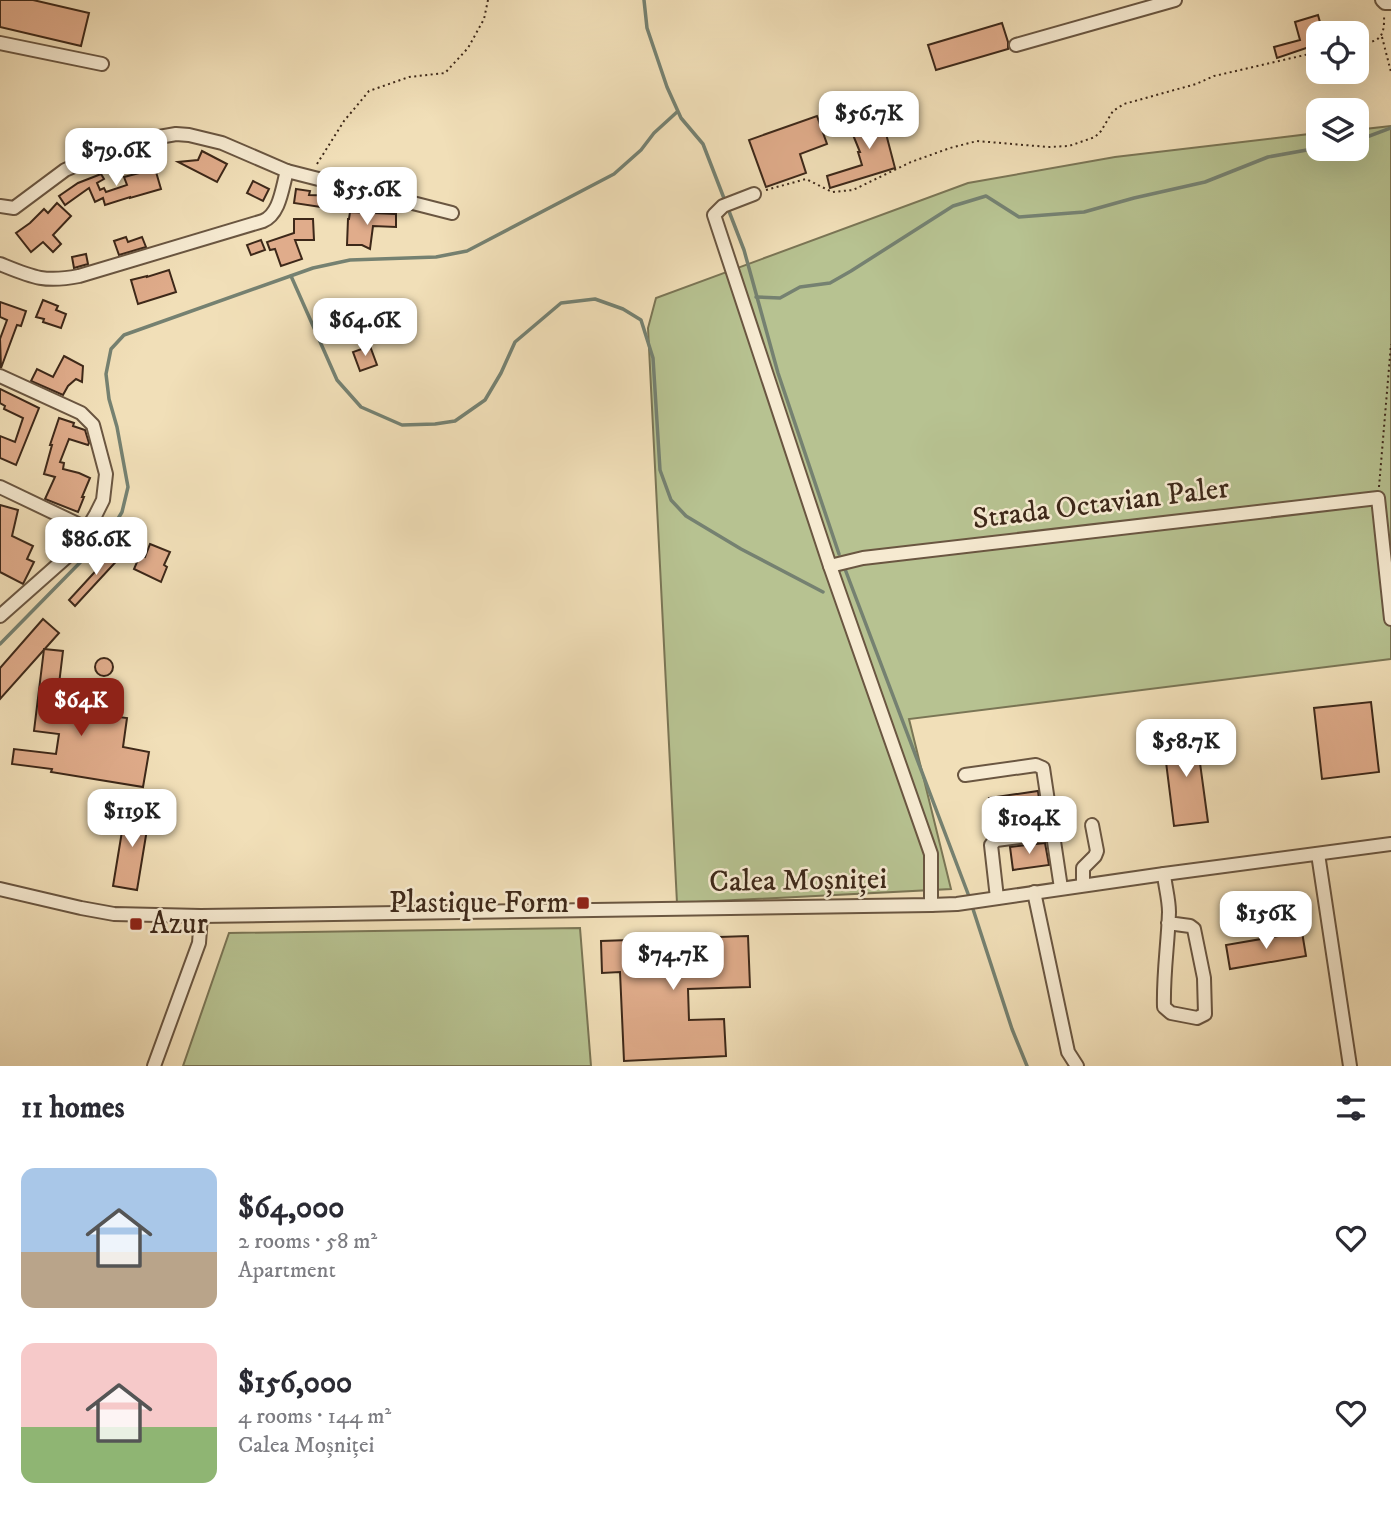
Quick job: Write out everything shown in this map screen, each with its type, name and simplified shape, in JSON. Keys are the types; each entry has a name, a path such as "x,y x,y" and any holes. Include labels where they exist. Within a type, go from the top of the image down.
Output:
{"street":[{"path":"1016,45 1175,0"},
{"path":"0,43 102,64"},
{"path":"0,217 65,170 159,137 176,134 222,143 286,171 452,213"},
{"path":"0,264 30,277 60,280 263,221 271,218 275,211 286,171"},
{"path":"754,194 728,204 714,215 830,566 931,854 931,905"},
{"path":"0,206 14,208"},
{"path":"0,376 81,414 93,425 105,465 106,487 103,500 88,529 70,554 6,603 0,616"},
{"path":"0,487 88,529"},
{"path":"1378,498 1391,619"},
{"name":"Strada Octavian Paler","path":"830,566 863,558 1378,498"},
{"path":"965,775 1039,766 1043,768 1061,888"},
{"path":"1083,885 1083,868 1097,851 1092,825"},
{"path":"997,898 991,845 993,842 1053,834"},
{"name":"Calea Moșniței","path":"0,889 114,914 201,916 931,905 957,904 1391,844"},
{"path":"1318,854 1350,1066"},
{"path":"1164,874 1168,905 1164,1007 1171,1013 1202,1017 1205,1014 1204,978 1194,929 1168,923"},
{"path":"1034,892 1068,1052 1077,1066"},
{"path":"154,1066 200,943 201,916"}],"path":[{"path":"309,177 344,121 369,91 409,77 445,73 468,48 484,19 488,0"},
{"path":"1386,2 1382,37 1391,72"},
{"path":"1369,43 1382,37"},
{"path":"754,194 806,179 832,192 853,190 911,162 977,141 1048,147 1069,146 1095,137 1113,111 1124,104 1196,84 1214,76 1306,55"},
{"path":"1378,498 1391,344"}],"green space":[{"path":"1391,126 1391,659 909,719 951,889 677,903 648,328 656,298 968,183 1115,157 1306,134 1306,161 1369,161 1369,129"},
{"path":"580,928 591,1066 183,1066 229,933"}],"building":[{"path":"0,0 33,0 89,13 81,46 0,27"},
{"path":"1318,15 1320,21 1306,21 1306,48 1277,58 1274,47 1300,40 1295,22"},
{"path":"1002,23 1008,49 936,70 928,45"},
{"path":"888,104 894,122 884,126 895,168 830,188 827,176 862,165 851,130 881,118 878,108"},
{"path":"817,116 827,144 800,154 806,173 766,187 749,140"},
{"path":"202,151 227,164 217,182 178,162 198,160"},
{"path":"154,165 161,189 105,205 103,198 95,202 89,188 65,205 59,196 78,183 101,174 104,179 97,183 100,190 104,188 106,192 127,185 124,177 143,172 142,169"},
{"path":"253,181 269,189 263,201 247,193"},
{"path":"296,189 310,191 309,195 342,196 341,210 294,203"},
{"path":"57,203 71,216 53,235 61,244 53,252 43,242 31,252 16,233 44,209 48,213"},
{"path":"350,212 396,214 396,227 373,226 370,249 362,245 347,245"},
{"path":"294,219 313,219 314,240 295,240 302,259 281,266 275,249 270,250 267,242 294,233"},
{"path":"126,237 128,242 142,237 146,247 119,255 114,241"},
{"path":"261,240 265,250 251,255 247,245"},
{"path":"86,254 88,264 74,268 72,257"},
{"path":"169,270 176,292 138,304 131,280"},
{"path":"43,300 58,306 56,310 66,314 61,328 36,317"},
{"path":"0,302 26,311 21,326 17,325 1,368 0,339 7,320 0,317"},
{"path":"370,346 377,365 360,371 353,352"},
{"path":"64,356 83,366 82,382 76,379 63,395 31,381 37,369 53,377"},
{"path":"0,389 39,408 16,465 0,458 0,436 15,442 23,418 4,409 5,406 0,403"},
{"path":"59,418 85,430 89,443 88,445 69,439 60,462 64,463 63,469 90,478 78,512 45,499 55,477 44,474"},
{"path":"0,505 18,510 12,536 33,546 27,559 34,562 23,584 0,572"},
{"path":"150,544 170,552 161,582 134,569 140,555 145,557"},
{"path":"115,550 124,553 75,606 69,600"},
{"path":"43,619 59,633 0,699 0,668"},
{"path":"44,649 63,651 56,709 127,718 123,747 149,752 143,787 12,764 14,749 56,754 59,734 34,731"},
{"path":"104,658 110,661 113,667 110,673 104,676 98,673 95,667 98,661"},
{"path":"1371,702 1379,772 1322,779 1314,708"},
{"path":"1200,725 1202,741 1197,741 1208,822 1174,826 1164,746 1183,743 1180,728"},
{"path":"1038,791 1038,819 1018,821 1009,815 1007,822 993,823 989,798"},
{"path":"126,807 150,811 137,890 113,886"},
{"path":"1045,843 1049,865 1013,870 1010,847"},
{"path":"1302,932 1306,956 1230,969 1226,945"},
{"path":"748,936 750,987 688,989 689,1020 724,1019 726,1056 624,1061 620,972 602,973 601,941"}],"waterway":[{"path":"644,0 647,28 667,87 681,118 703,144 744,250 778,373 839,554"},
{"path":"0,644 110,532 122,512 128,487 106,374 111,349 124,335 313,268 350,260 436,257 467,251 614,174 677,112"},
{"path":"1369,136 1391,128"},
{"path":"756,297 780,298 800,287 830,283 953,206 986,196 1019,217 1084,212 1205,182 1268,157 1306,150"},
{"path":"291,276 337,380 361,407 402,425 455,421 485,400 515,342 561,303 595,299 623,309 641,320 653,358 660,470 671,500 686,516 741,549 823,592"},
{"path":"845,569 970,899"},
{"path":"972,906 1012,1029 1027,1066"}],"place":[{"name":"Plastique Form","path":"583,903"},
{"name":"Azur","path":"136,924"}]}
